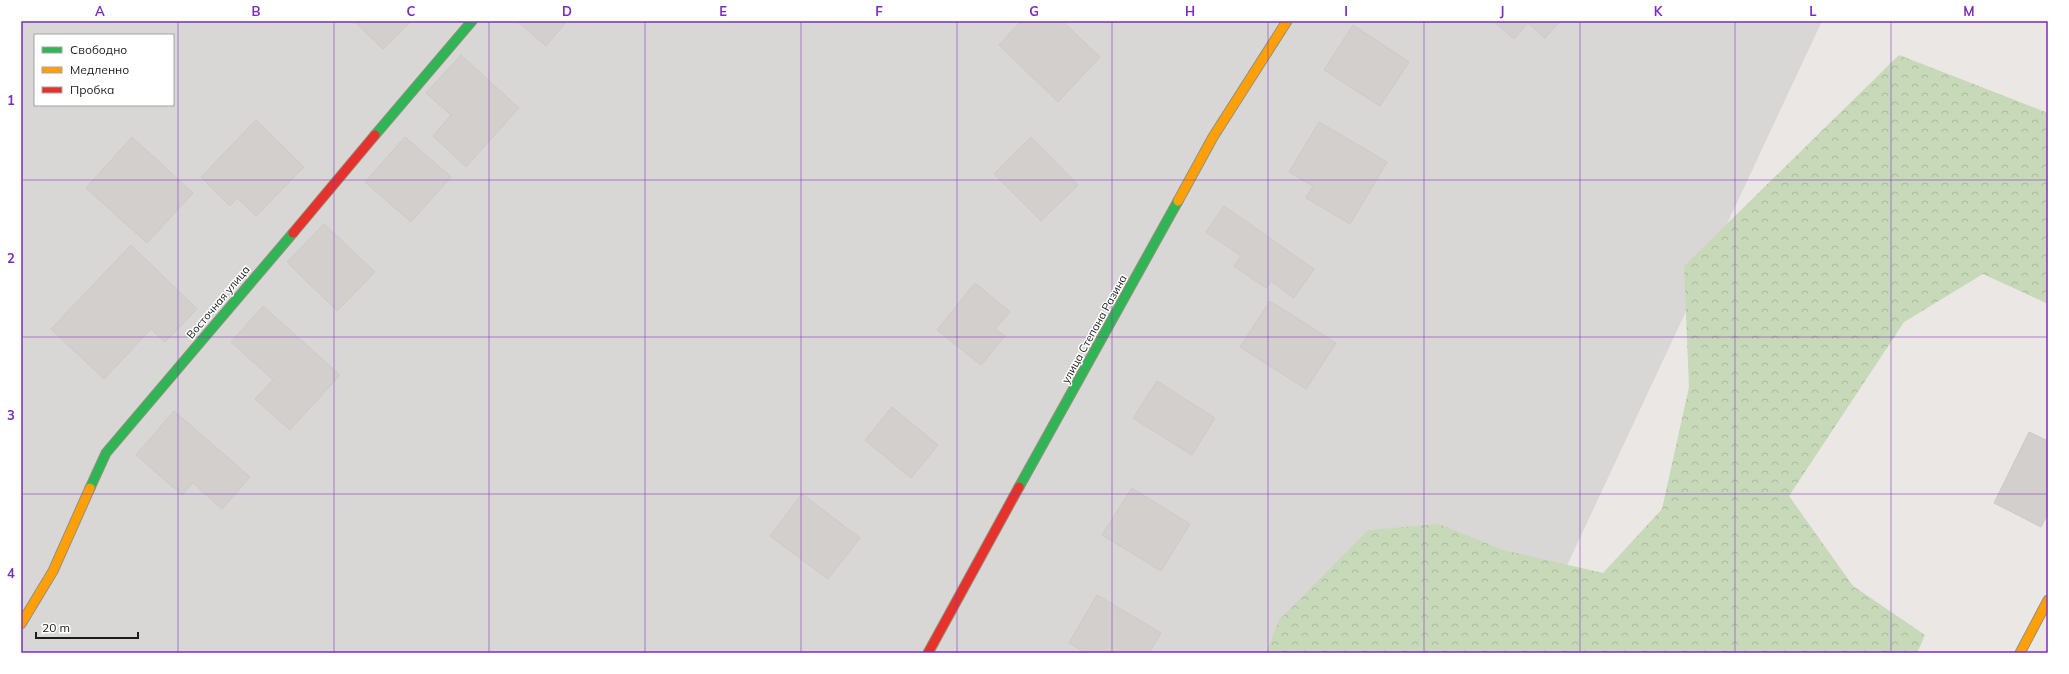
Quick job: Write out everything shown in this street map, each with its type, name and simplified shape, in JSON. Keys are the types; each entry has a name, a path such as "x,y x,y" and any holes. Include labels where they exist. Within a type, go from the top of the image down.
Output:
{"street":[{"name":"Восточная улица","path":"21,624 53,571 106,453 472,21"},
{"name":"улица Степана Разина","path":"928,653 1213,137 1287,21"},
{"path":"2020,653 2048,600"}],"shaded area":[{"path":"21,21 1822,21 1526,653 21,653"}],"green space":[{"path":"1899,55 2048,113 2048,304 1983,274 1904,322 1789,496 1853,586 1925,635 1917,653 1266,653 1279,620 1368,530 1439,524 1503,550 1603,573 1662,509 1689,387 1684,266"}],"building":[{"path":"354,21 411,21 383,49"},
{"path":"517,21 567,21 546,46"},
{"path":"1021,21 1062,21 1100,57 1058,102 999,45"},
{"path":"1493,21 1560,21 1545,38 1528,23 1514,39"},
{"path":"1353,25 1409,62 1380,106 1324,70"},
{"path":"461,55 519,108 466,167 433,136 451,115 426,93"},
{"path":"256,120 304,167 256,216 237,198 230,206 201,177"},
{"path":"1319,122 1387,162 1350,224 1306,198 1313,186 1289,172"},
{"path":"132,137 193,193 147,243 86,188"},
{"path":"405,137 451,177 411,222 365,182"},
{"path":"1031,137 1078,185 1041,221 994,174"},
{"path":"1224,206 1314,269 1294,298 1271,281 1266,288 1234,266 1241,256 1206,232"},
{"path":"324,224 375,272 337,311 287,262"},
{"path":"131,245 197,309 165,342 151,329 104,379 51,329"},
{"path":"975,283 1010,312 995,329 1005,336 981,365 937,330"},
{"path":"1270,301 1336,343 1306,389 1240,347"},
{"path":"263,306 340,375 290,430 255,399 273,380 231,342"},
{"path":"1157,381 1215,418 1192,455 1133,418"},
{"path":"892,407 938,445 911,478 865,440"},
{"path":"174,411 250,477 222,509 193,483 182,495 136,455"},
{"path":"2029,432 2048,441 2048,513 2041,527 1994,503"},
{"path":"1132,488 1190,524 1161,571 1102,535"},
{"path":"802,494 860,538 828,579 770,536"},
{"path":"1097,595 1161,633 1149,653 1086,653 1069,643"}],"traffic: fast":[{"path":"375,135 472,21"},
{"path":"1019,487 1178,201"},
{"path":"90,488 106,453 293,233"}],"traffic: slow":[{"path":"1178,201 1213,137 1287,21"},
{"path":"21,624 53,571 90,488"},
{"path":"2020,653 2048,600"}],"traffic: jam":[{"path":"293,233 375,135"},
{"path":"928,653 1019,487"}]}
